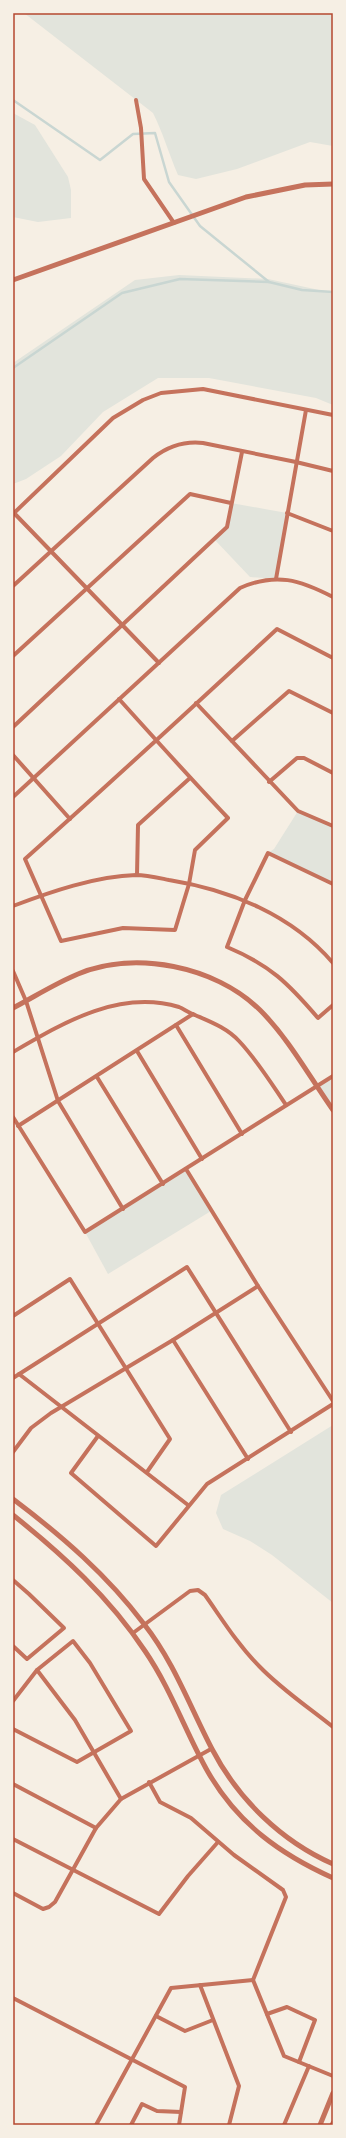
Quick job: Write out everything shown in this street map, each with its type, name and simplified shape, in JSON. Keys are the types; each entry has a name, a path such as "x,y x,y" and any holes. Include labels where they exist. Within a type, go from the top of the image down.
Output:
{"street":[{"path":"136,100 141,128 144,179 174,223"},
{"path":"13,280 246,197 279,189 305,185 333,184"},
{"path":"159,663 13,513 112,418 144,400 162,393 203,389 333,416"},
{"path":"276,579 306,410"},
{"path":"13,586 161,452 193,442 296,462 333,471"},
{"path":"13,726 227,527 242,452"},
{"path":"13,656 190,494 231,503"},
{"path":"287,513 333,531"},
{"path":"13,797 240,588 255,582 276,579 296,581 333,597"},
{"path":"119,699 156,740 190,778 228,818 195,850 188,884 175,930 123,928 61,941 25,858 70,819 156,740 196,703 278,629 333,658"},
{"path":"232,741 288,691 333,713"},
{"path":"196,703 298,811 333,826"},
{"path":"13,755 70,819"},
{"path":"269,782 297,758 304,758 333,773"},
{"path":"137,875 138,825 190,778"},
{"path":"333,884 268,853 245,900 228,947 264,965 282,978 318,1018 333,1005"},
{"path":"13,906 41,895 89,882 137,875 188,884 245,900 284,920 317,944 333,963"},
{"path":"13,1008 78,974 112,965 169,965 187,969 233,989 259,1009 300,1059 333,1110"},
{"path":"13,971 26,1001 58,1101 123,1209"},
{"path":"13,1052 38,1037 89,1012 117,1004 137,1002 159,1003 180,1007 218,1024 238,1040 258,1064 286,1105"},
{"path":"18,1126 97,1077 193,1014"},
{"path":"176,1025 242,1134"},
{"path":"137,1051 202,1159"},
{"path":"13,1117 84,1232 186,1170 333,1076"},
{"path":"97,1077 163,1184"},
{"path":"186,1170 258,1286 333,1401"},
{"path":"13,1378 187,1267 291,1432"},
{"path":"13,1316 70,1279 170,1439 147,1472"},
{"path":"13,1452 31,1428 62,1407 173,1340 258,1286"},
{"path":"173,1340 248,1459"},
{"path":"19,1374 188,1505"},
{"path":"98,1436 71,1473 156,1546 188,1505 207,1484 333,1404"},
{"path":"13,1499 80,1553 109,1582 144,1624 176,1674 211,1749 240,1793 267,1821 303,1849 333,1864"},
{"path":"13,1515 75,1566 107,1601 132,1633 161,1676 200,1755 222,1793 256,1833 306,1866 333,1878"},
{"path":"13,1580 30,1594 64,1628 27,1659 13,1646"},
{"path":"132,1633 190,1591 198,1590 205,1595 244,1649 260,1666 285,1690 333,1727"},
{"path":"13,1702 37,1670 73,1641 90,1663 130,1731 77,1762 13,1729"},
{"path":"37,1670 75,1720 121,1799"},
{"path":"13,1892 43,1909 49,1907 55,1902 96,1828 121,1799 149,1782 211,1749"},
{"path":"149,1782 160,1802 191,1818 218,1842 283,1890 286,1897 253,1980 284,2056 333,2076"},
{"path":"13,1784 96,1828"},
{"path":"13,1839 73,1868 159,1914 188,1876 218,1842"},
{"path":"96,2125 131,2058 171,1988 253,1980"},
{"path":"200,1985 239,2086 229,2125"},
{"path":"13,1998 186,2087 179,2125"},
{"path":"267,2014 288,2007 315,2020 299,2062"},
{"path":"156,2016 185,2031 213,2020"},
{"path":"284,2125 309,2066"},
{"path":"320,2125 333,2093"},
{"path":"131,2125 142,2104 157,2111 181,2112"}],"shaded area":[{"path":"24,13 333,13 333,146 310,142 237,169 196,179 178,175 153,113"},
{"path":"13,113 35,125 68,177 71,190 71,218 38,222 13,217"},
{"path":"179,275 268,279 333,293 333,405 316,398 209,378 158,378 103,412 61,456 26,479 13,484 13,363 135,280"},
{"path":"231,503 287,513 276,579 250,577 214,539 227,527"},
{"path":"298,811 333,826 333,884 268,853 274,849"},
{"path":"333,1076 333,1110 317,1087"},
{"path":"186,1169 211,1211 108,1274 85,1232"},
{"path":"333,1425 333,1603 272,1555 250,1541 223,1529 216,1513 221,1495"}],"waterway":[{"path":"13,100 100,160 133,134 155,133 169,182 200,226 269,282 302,290 333,292"},
{"path":"13,368 122,293 180,279 269,282"}]}
